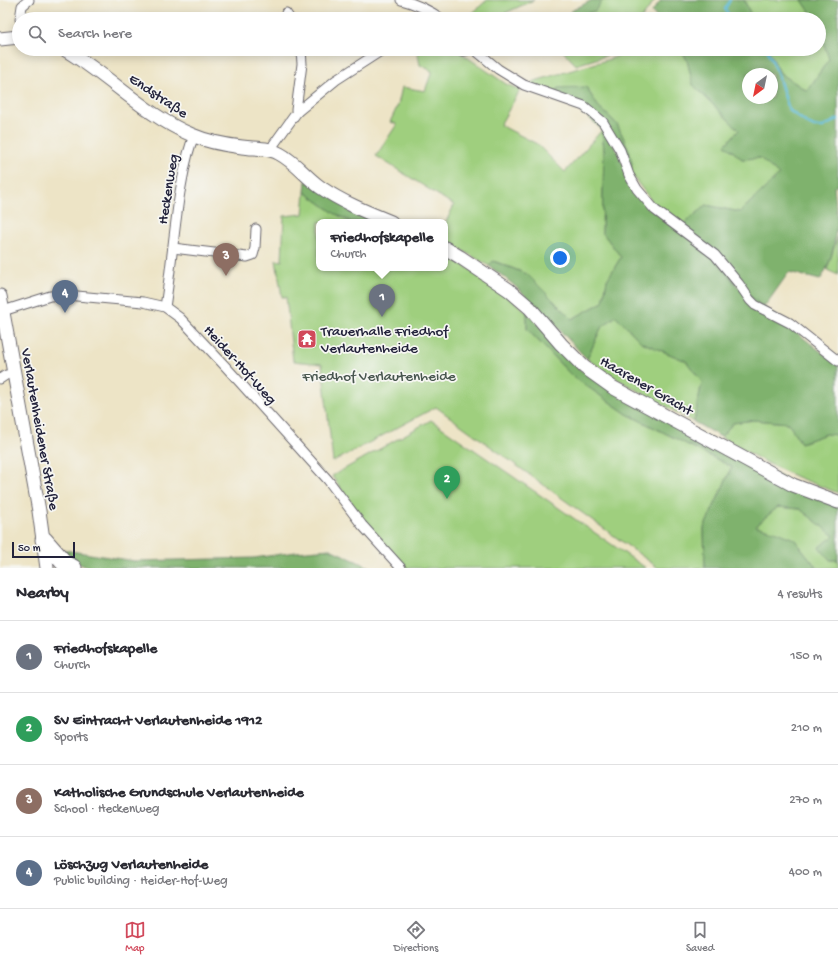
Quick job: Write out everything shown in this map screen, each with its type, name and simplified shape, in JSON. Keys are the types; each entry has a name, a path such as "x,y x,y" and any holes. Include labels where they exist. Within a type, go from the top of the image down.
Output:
{"highway":[{"path":"44,540 66,565 73,568"}],"main road":[{"path":"0,39 12,38"},
{"name":"Endstraße","path":"75,56 154,115 172,126 214,143 271,150"},
{"path":"271,150 280,154 319,186 341,200 383,219"},
{"name":"Haarener Gracht","path":"448,250 509,290 530,308 561,344 584,367 612,387 793,485 838,502"},
{"name":"Verlautenheidener Straße","path":"0,296 44,540 47,568"}],"street":[{"path":"401,0 412,2 432,12"},
{"path":"21,12 26,1"},
{"path":"297,112 301,56"},
{"path":"271,150 297,112 336,80 373,56"},
{"path":"482,56 498,69 524,85 584,106 594,114 603,122 637,189 656,210 715,255 755,305 790,323 838,361"},
{"name":"Heckenweg","path":"165,307 176,216 187,152 194,136"},
{"path":"173,248 247,257 253,255 256,229"},
{"name":"Heider-Hof-Weg","path":"3,311 50,296 66,295 143,302 165,307 180,318 328,480 362,525 401,568"},
{"path":"0,379 6,375 14,373"}],"green space":[{"path":"487,0 534,0 507,12 474,12"},
{"path":"592,0 603,0 595,11 571,12"},
{"path":"603,0 655,0 646,12 591,12 594,11"},
{"path":"661,0 744,0 750,12 652,12"},
{"path":"744,0 802,0 810,12 750,12"},
{"path":"802,0 838,0 838,185 834,187 836,223 833,247 826,270 820,280 789,272 765,306 756,303 681,227 706,205 740,212 779,175 760,158 742,159 725,145 739,130 693,85 685,56 772,56 778,68 742,68 742,104 778,104 778,69 780,73 807,91 829,59 826,50 826,12 810,12"},
{"path":"826,50 829,59 807,91 780,73 772,56 826,56"},
{"path":"418,56 465,56 506,84 520,90 500,125 537,144 565,172 602,130 604,151 602,232 621,257 607,280 603,302 572,319 527,274 494,261 489,266 448,242 447,219 454,205 376,156 397,124 390,122 398,105 402,87 425,91 432,71 420,65"},
{"path":"568,56 605,56 576,65"},
{"path":"618,56 685,56 693,85 739,130 725,145 742,159 760,158 780,175 740,212 706,205 681,227 657,208 631,174 629,150 617,124 598,106 586,87 556,93 533,85 533,82 538,80"},
{"path":"586,87 598,106 617,124 629,150 632,163 631,174 604,120 556,93 558,88"},
{"path":"583,108 601,123 617,151 636,191 713,257 737,286 838,365 838,435 826,434 801,443 788,423 754,420 733,423 721,437 694,422 702,382 686,361 641,342 616,316 601,328 587,359 529,298 489,266 493,261 527,274 572,319 603,302 607,280 621,257 602,232 604,151 602,130 582,111"},
{"path":"306,181 372,219 345,219 334,213 305,192"},
{"name":"Friedhof Verlautenheide","path":"305,192 334,213 345,219 316,219 316,271 448,271 448,256 487,280 527,312 527,329 572,376 627,414 732,467 704,528 705,568 658,568 436,407 333,462 322,364 293,361 286,297 282,297 276,260 282,261 284,216 303,214"},
{"path":"838,235 838,275 827,270"},
{"path":"527,312 582,371 838,507 838,560 830,560 819,547 834,536 800,509 778,507 755,526 774,531 794,539 817,568 705,568 704,528 732,467 627,414 572,376 527,329"},
{"path":"616,316 641,342 686,361 702,381 694,422 617,379 587,359 601,328"},
{"path":"431,420 646,568 407,568 365,522 332,476"},
{"path":"754,420 788,423 801,443 826,434 838,435 838,493 797,477 765,462 721,437 733,423"},
{"path":"778,507 800,509 835,536 830,560 838,560 838,568 817,568 794,539 754,526"},
{"path":"330,549 371,568 87,567 68,559 64,550 135,561 254,558"}],"waterway":[{"path":"727,12 725,9 730,0"},
{"path":"770,56 777,72 789,110 814,127 823,127 838,119"}],"place":[{"name":"Katholische Grundschule Verlautenheide","path":"226,276"},
{"name":"Löschzug Verlautenheide","path":"65,313"},
{"name":"Friedhofskapelle","path":"382,317"},
{"name":"Trauerhalle Friedhof Verlautenheide","path":"307,339"},
{"name":"SV Eintracht Verlautenheide 1912","path":"447,499"}]}
